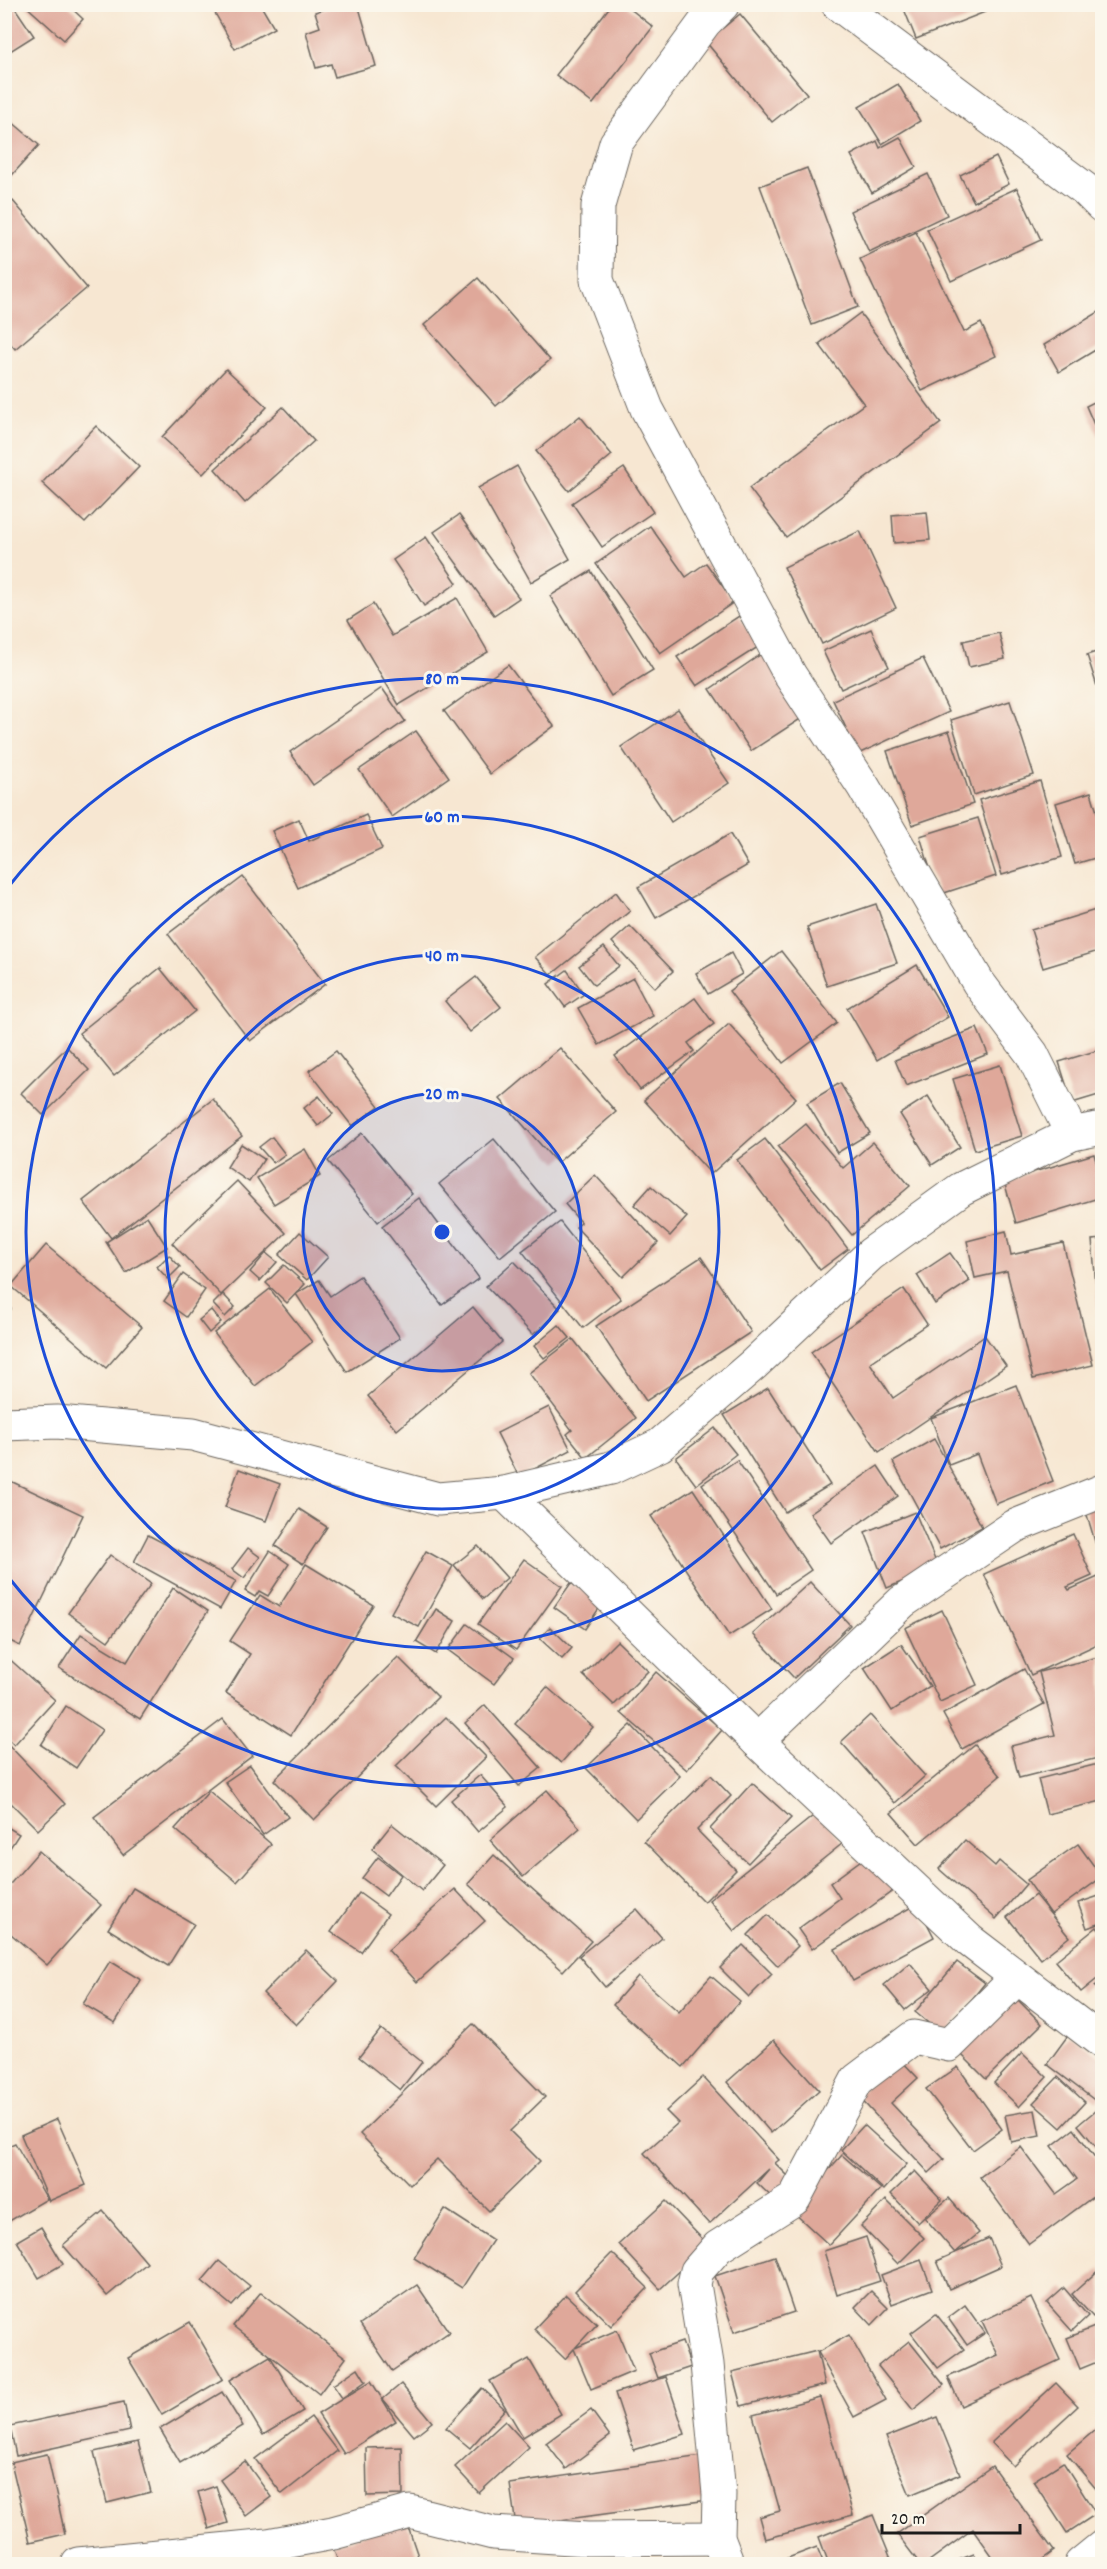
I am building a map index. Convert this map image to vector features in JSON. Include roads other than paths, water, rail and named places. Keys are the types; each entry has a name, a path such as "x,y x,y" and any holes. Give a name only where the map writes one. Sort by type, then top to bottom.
{"street":[{"path":"4,1424 57,1422 193,1434 438,1499 504,1493 611,1468 660,1445 754,1364 871,1254 961,1189 1087,1131 978,982 863,786 790,675 647,410 597,280 598,206 616,143 705,22 723,4"},
{"path":"838,4 1085,189 1102,206"},
{"path":"757,1741 902,1602 1015,1526 1102,1491"},
{"path":"504,1493 757,1741 962,1934 1102,2042"},
{"path":"78,2565 268,2545 333,2533 410,2512 583,2552 723,2551 707,2364 694,2284 697,2271 718,2247 794,2199 857,2080 914,2037 949,2045 1017,1978"},
{"path":"1081,2565 1102,2547"}]}
